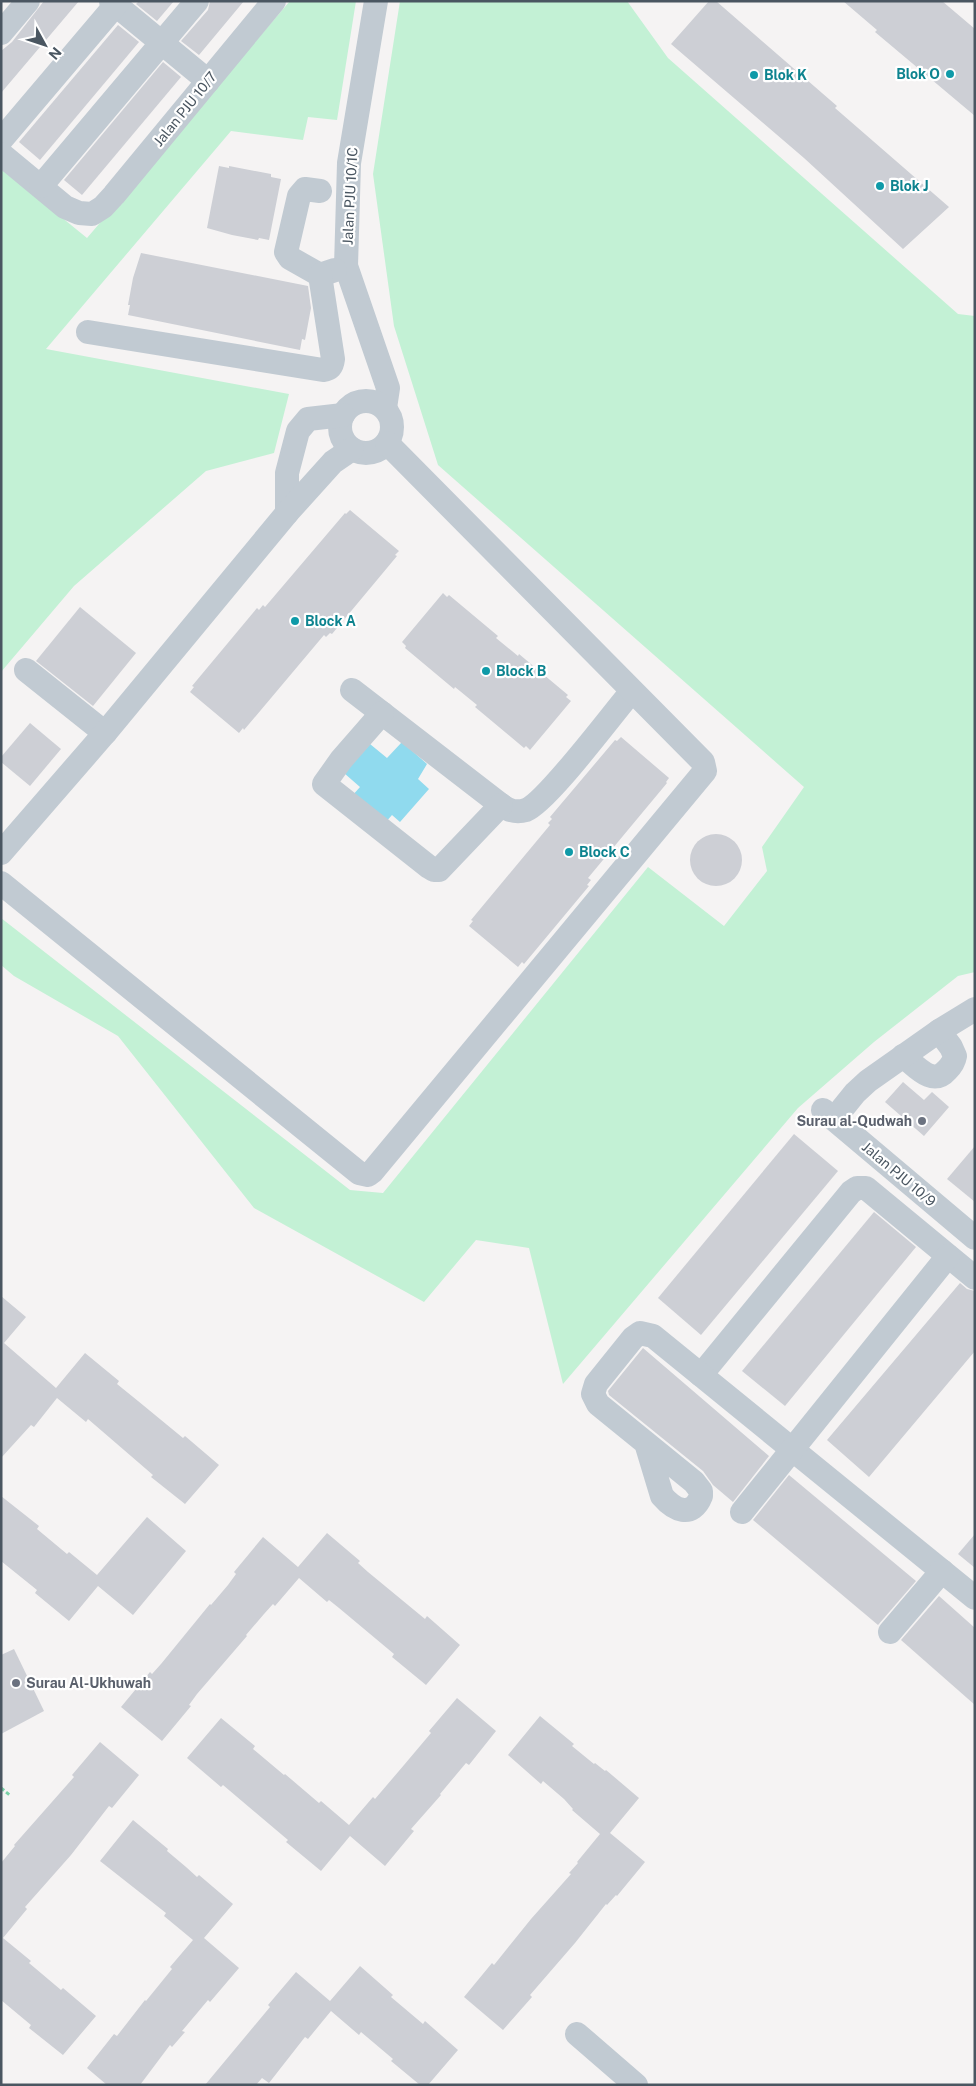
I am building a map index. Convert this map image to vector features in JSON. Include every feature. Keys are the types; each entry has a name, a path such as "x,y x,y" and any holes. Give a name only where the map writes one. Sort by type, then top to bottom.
{"street":[{"path":"1,33 28,1"},
{"path":"1,154 41,186 197,1"},
{"name":"Jalan PJU 10/7","path":"41,186 66,207 79,214 92,214 103,207 274,1"},
{"name":"Jalan PJU 10/1C","path":"376,1 349,163 346,266 376,358 388,388 377,404"},
{"path":"1,140 115,3 208,81"},
{"path":"320,191 305,189 299,196 286,252 290,258 320,275 346,266"},
{"path":"88,332 323,370 328,369 332,365 333,359 320,275"},
{"path":"353,404 377,404 391,419 392,431 387,443 377,451 364,453 352,449 343,440 340,428 342,415 353,404"},
{"path":"287,513 287,474 298,432 308,419 342,415"},
{"path":"1,883 359,1173 368,1175 704,775 705,766 387,443"},
{"path":"1,854 105,733 287,513 333,462 352,449"},
{"path":"26,670 105,733"},
{"path":"352,690 501,806 508,811 516,812 527,810 547,793 632,691"},
{"path":"382,713 341,760 324,784 394,841 429,867 439,870 501,806"},
{"path":"939,1031 955,1056 951,1065 941,1076 936,1077 926,1074 903,1056 939,1031 975,1009"},
{"name":"Jalan PJU 10/9","path":"903,1056 868,1081 828,1115 975,1238"},
{"path":"701,1375 857,1188 866,1188 975,1278"},
{"path":"742,1512 948,1256"},
{"path":"646,1443 598,1404 593,1394 596,1384 633,1338 640,1333 653,1336 975,1598"},
{"path":"890,1632 942,1571"},
{"path":"577,2034 636,2085"}],"path":[{"path":"1,1788 11,1796"}],"green space":[{"path":"290,1 356,1 337,120 308,117 303,140 231,131 46,349 289,394 274,453 206,471 74,586 1,672 1,168 87,238"},
{"path":"400,1 627,1 668,58 958,314 975,316 975,972 958,976 874,1042 798,1108 563,1384 529,1248 476,1240 424,1302 254,1208 118,1036 14,976 1,965 1,918 350,1190 383,1193 648,867 724,926 767,871 762,847 804,787 438,465 394,326 373,174"}],"water":[{"path":"402,742 427,764 418,779 429,789 400,822 392,815 377,832 344,805 360,787 344,773 370,744 387,758"}],"building":[{"path":"44,1 79,1 1,93 1,51 12,42"},
{"path":"139,1 174,1 157,21 136,4"},
{"path":"210,1 244,1 199,55 181,41 208,10"},
{"path":"709,1 716,1 949,207 903,249 804,158 671,44"},
{"name":"Blok O","path":"843,1 942,1 975,29 975,116 875,32 877,30"},
{"path":"118,25 139,42 40,160 19,142"},
{"path":"163,62 181,77 82,195 64,180"},
{"path":"219,166 229,168 229,166 271,174 271,177 281,179 269,240 232,235 207,228"},
{"path":"141,253 308,286 311,308 305,340 302,339 300,350 128,315 133,278"},
{"name":"Block A","path":"350,510 399,551 395,555 397,556 332,634 330,633 326,637 324,635 244,730 243,728 239,733 190,692 194,687 192,686 257,608 259,610 263,605 265,607 345,513"},
{"name":"Block B","path":"443,593 447,597 449,595 498,636 496,638 518,656 519,654 568,695 566,697 571,701 530,750 526,746 524,748 475,707 477,705 455,687 454,689 405,648 406,646 402,642"},
{"path":"80,607 136,653 93,706 36,661"},
{"path":"30,723 61,749 30,786 1,762 1,757"},
{"name":"Block C","path":"621,737 669,778 667,783 588,878 591,880 587,885 589,886 524,964 522,962 518,967 469,926 473,921 471,920 550,825 548,823 552,819 550,817 615,740 617,741"},
{"path":"711,834 721,834 735,841 742,855 742,865 735,879 721,886 711,886 701,882 694,875 690,865 690,855 694,845 701,838"},
{"name":"Surau al-Qudwah","path":"903,1082 924,1100 932,1092 949,1107 924,1136 885,1102"},
{"path":"794,1134 838,1171 701,1335 658,1298"},
{"path":"975,1146 975,1202 947,1179"},
{"path":"874,1212 916,1247 785,1406 742,1371"},
{"path":"960,1283 967,1289 975,1291 975,1351 869,1477 827,1440"},
{"path":"1,1296 26,1317 4,1343 56,1388 85,1353 119,1381 117,1384 183,1438 185,1436 219,1465 185,1504 151,1477 153,1475 88,1419 86,1422 57,1398 34,1427 31,1425 1,1458"},
{"path":"643,1348 769,1456 733,1502 713,1485 703,1471 609,1395 608,1391"},
{"path":"789,1475 916,1581 878,1625 753,1520"},
{"path":"1,1496 39,1526 37,1529 67,1554 69,1552 97,1575 147,1517 186,1551 133,1615 98,1586 69,1621 35,1593 37,1590 1,1561"},
{"path":"327,1533 360,1561 358,1563 368,1572 425,1619 427,1616 460,1645 426,1685 392,1657 394,1654 329,1600 327,1602 299,1578 246,1635 197,1694 189,1705 191,1706 162,1741 121,1707 150,1672 152,1674 161,1664 228,1585 236,1574 234,1572 263,1537 298,1567"},
{"path":"975,1534 975,1568 958,1554"},
{"path":"939,1596 975,1628 975,1705 901,1640"},
{"name":"Surau Al-Ukhuwah","path":"14,1649 44,1711 1,1734 1,1655"},
{"path":"457,1698 496,1731 469,1765 466,1763 411,1829 414,1831 385,1866 350,1836 321,1871 286,1842 288,1840 223,1785 221,1787 187,1758 221,1718 255,1746 253,1749 284,1775 319,1803 321,1801 349,1825 373,1797 375,1799 404,1765"},
{"path":"540,1716 574,1744 572,1746 594,1764 606,1770 639,1798 610,1833 645,1862 617,1896 606,1904 530,1995 532,1997 503,2030 464,1997 492,1963 494,1965 571,1874 569,1873 600,1834 572,1810 564,1799 543,1781 541,1784 508,1755"},
{"path":"100,1742 139,1775 112,1808 109,1806 71,1855 25,1907 27,1909 3,1938 31,1961 29,1963 61,1990 63,1988 96,2016 63,2055 29,2028 31,2025 1,2000 1,1863 14,1845 74,1777 72,1775"},
{"path":"133,1820 168,1849 167,1851 197,1877 199,1875 233,1904 204,1938 239,1968 210,2002 208,2000 182,2031 185,2032 172,2047 170,2045 140,2085 107,2085 87,2068 114,2034 117,2036 146,2001 172,1969 170,1967 193,1940 164,1916 166,1913 100,1861"},
{"path":"360,1966 393,1995 391,1997 423,2024 425,2021 458,2050 428,2085 420,2085 391,2061 393,2059 361,2032 359,2035 331,2011 308,2039 305,2037 269,2083 262,2078 256,2085 205,2085 270,2007 268,2005 296,1972 330,2001"}],"place":[{"name":"Blok O","path":"950,74"},
{"name":"Blok K","path":"754,75"},
{"name":"Blok J","path":"880,186"},
{"name":"Block A","path":"295,621"},
{"name":"Block B","path":"486,671"},
{"name":"Block C","path":"569,852"},
{"name":"Surau al-Qudwah","path":"922,1121"},
{"name":"Surau Al-Ukhuwah","path":"16,1683"}]}
